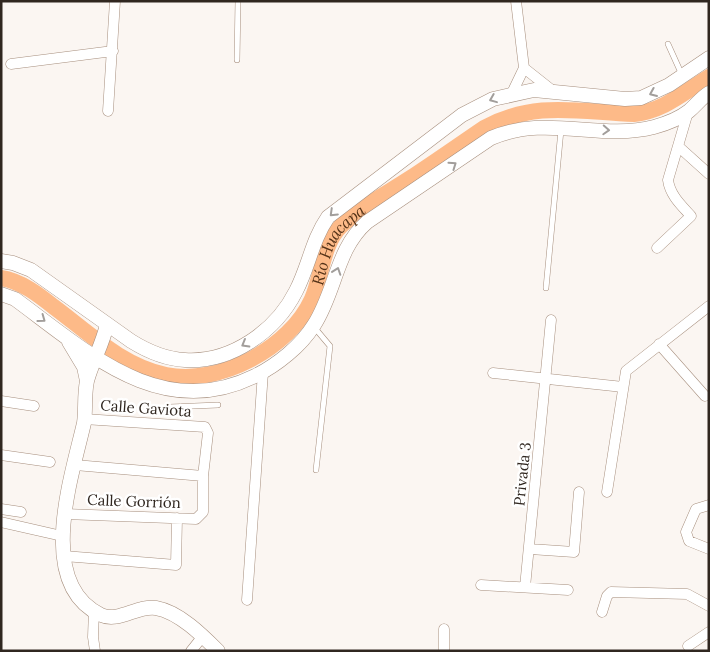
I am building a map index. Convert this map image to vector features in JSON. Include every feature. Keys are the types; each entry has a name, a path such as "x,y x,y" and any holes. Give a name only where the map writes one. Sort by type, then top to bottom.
{"main road":[{"path":"1,261 13,263 31,270 131,342 165,356 186,360 209,358 234,351 256,338 286,309 298,288 318,231 328,217 462,115 493,98 534,90 625,99 641,98 655,93 709,58"},
{"path":"1,294 15,299 64,335 97,355 121,374 154,387 197,391 227,387 263,372 281,360 313,327 324,308 346,246 355,232 491,138 508,131 528,127 638,130 655,127 688,112 706,99"},
{"path":"107,326 87,383 84,419 65,514 62,536 66,573 72,586 87,606 102,615 113,618 156,608 172,615 202,636 218,651"},
{"path":"64,335 84,367 87,383"},
{"path":"87,383 94,376 101,373 121,374"}],"street":[{"path":"108,111 115,1"},
{"path":"512,93 524,68 516,1"},
{"path":"11,64 113,51"},
{"path":"524,68 553,91"},
{"path":"657,248 691,216 669,188 668,180 688,112"},
{"path":"679,147 709,174"},
{"path":"607,492 626,371 659,344 708,309"},
{"name":"Privada 3","path":"525,587 547,378 551,320"},
{"path":"659,344 705,396"},
{"path":"247,600 263,372"},
{"path":"493,373 622,387"},
{"path":"1,401 34,406"},
{"name":"Calle Gaviota","path":"84,419 205,427 208,433 204,476"},
{"path":"1,455 50,462"},
{"path":"75,465 204,476"},
{"name":"Calle Gorrión","path":"65,514 196,519 203,512 204,476"},
{"path":"530,549 574,552 579,492"},
{"path":"709,505 696,509 686,532 689,541 709,549"},
{"path":"1,509 21,512"},
{"path":"64,556 176,565 177,518"},
{"path":"1,522 62,536"},
{"path":"481,585 568,590"},
{"path":"602,612 607,596 611,592 687,594 709,606"},
{"path":"94,610 93,637 96,651"},
{"path":"444,629 444,651"},
{"path":"688,646 709,632"},
{"path":"191,651 202,636"}],"lane":[{"path":"238,1 238,60"},
{"path":"668,44 682,75"},
{"path":"546,288 562,127"},
{"path":"313,327 330,346 316,470"},
{"path":"197,391 197,406"},
{"path":"170,407 218,405"}],"waterway":[{"name":"Río Huacapa","path":"1,278 16,282 29,289 93,338 120,356 150,371 187,377 208,375 230,369 270,347 302,317 312,299 326,251 335,233 341,226 365,207 419,173 484,128 503,119 540,111 576,110 634,114 645,112 664,105 709,77"}]}
